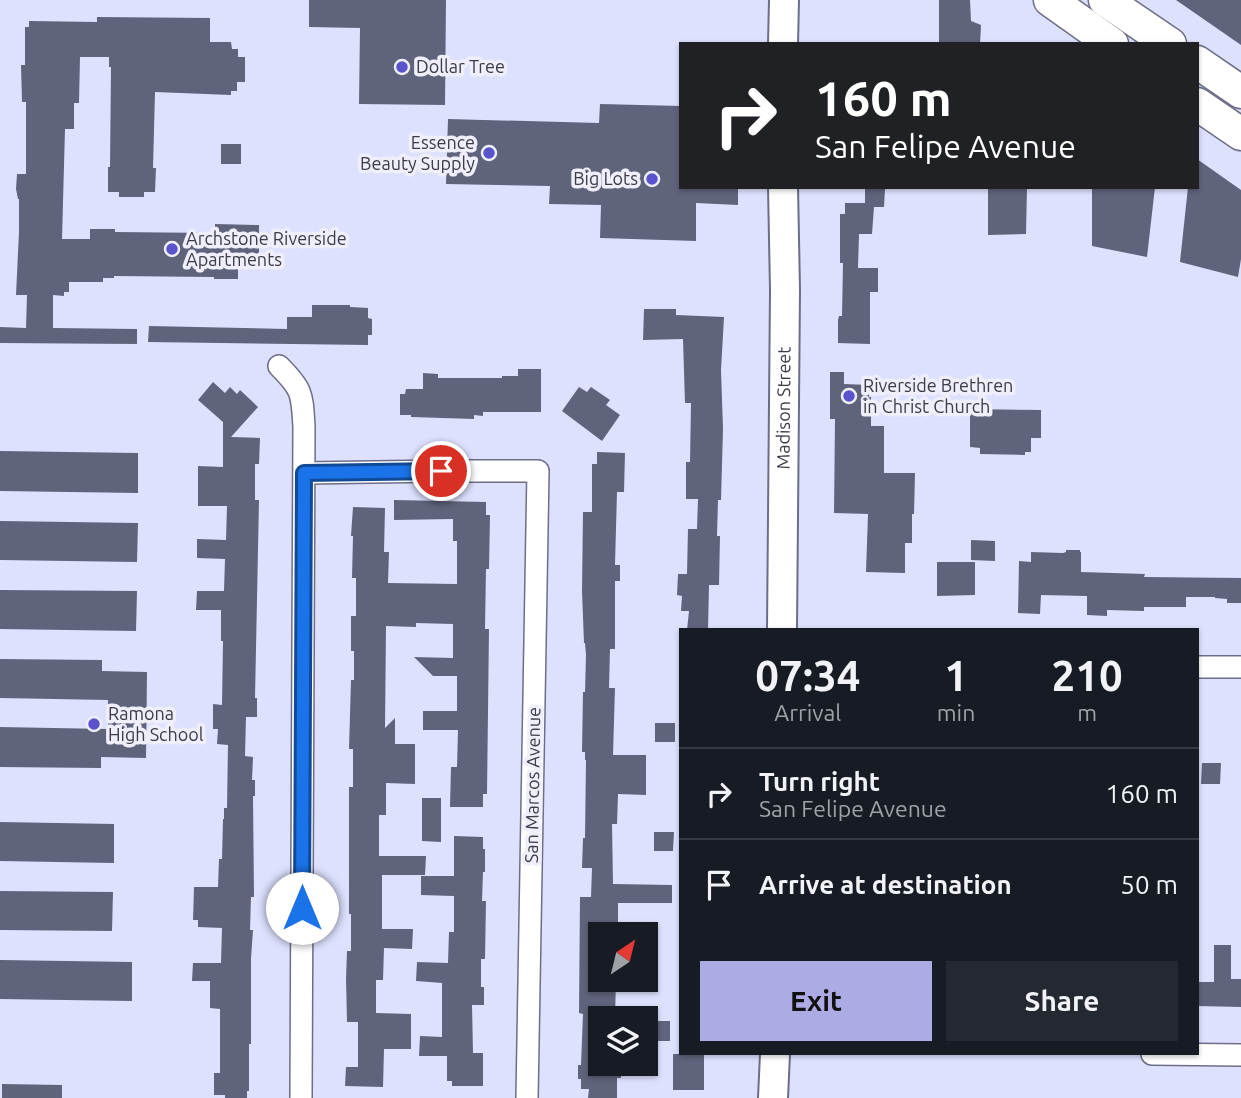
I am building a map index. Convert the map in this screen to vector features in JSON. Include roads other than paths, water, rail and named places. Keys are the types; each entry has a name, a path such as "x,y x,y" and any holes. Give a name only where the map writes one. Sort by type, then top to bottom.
{"main road":[{"path":"783,0 783,42"},
{"path":"1050,0 1109,42"},
{"path":"1105,0 1167,42"},
{"path":"1199,63 1241,92"},
{"path":"1199,105 1241,134"},
{"name":"Madison Street","path":"782,628 785,290 783,189"},
{"path":"773,1098 775,1055"}],"street":[{"path":"279,366 295,381 303,397 302,1098"},
{"name":"San Marcos Avenue","path":"304,473 538,471 527,1098"},
{"path":"1199,667 1241,667"},
{"path":"1199,1055 1241,1055"}],"place":[{"name":"Dollar Tree","path":"402,67"},
{"name":"Essence Beauty Supply","path":"489,153"},
{"name":"Big Lots","path":"652,179"},
{"name":"Archstone Riverside Apartments","path":"172,249"},
{"name":"Riverside Brethren in Christ Church","path":"849,396"},
{"name":"Ramona High School","path":"94,724"}]}
